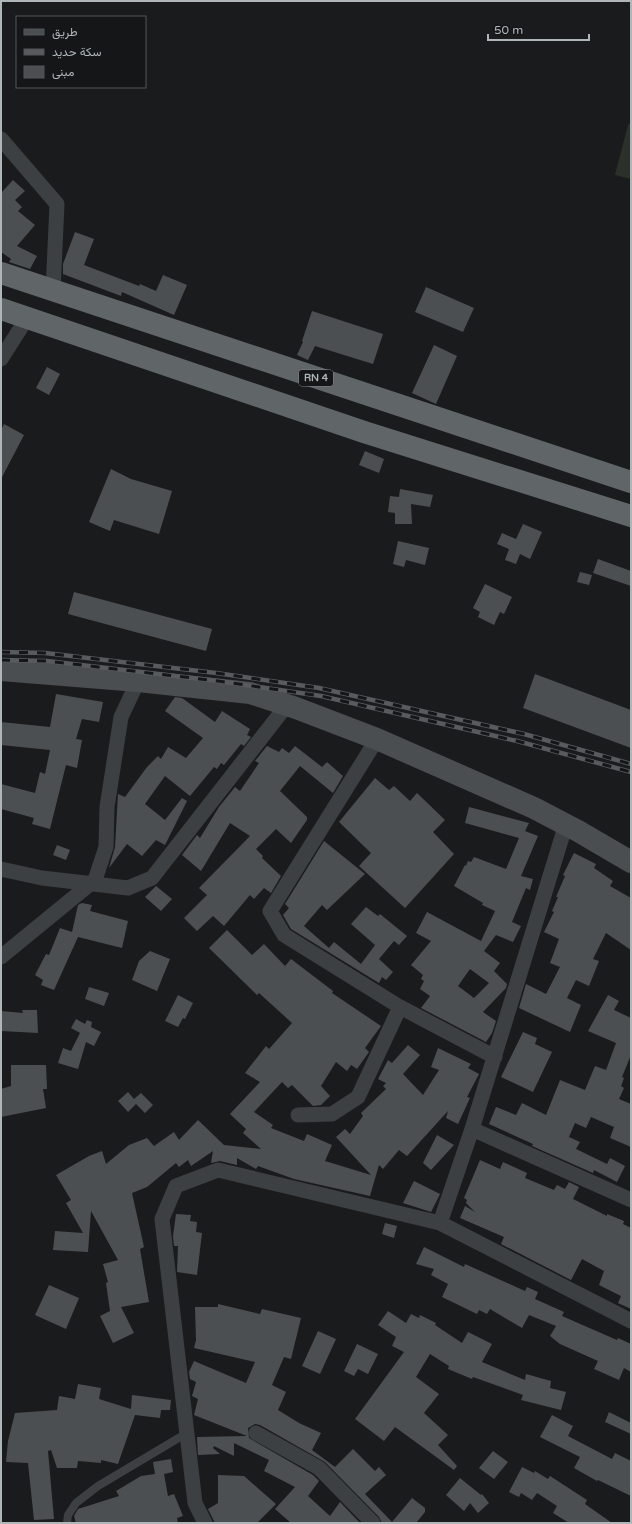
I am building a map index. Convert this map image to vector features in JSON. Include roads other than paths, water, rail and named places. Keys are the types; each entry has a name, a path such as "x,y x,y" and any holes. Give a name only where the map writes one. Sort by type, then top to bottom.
{"highway":[{"name":"RN 4","path":"1,273 631,482"},
{"path":"1,309 364,432 631,516"}],"main road":[{"path":"1,670 138,681 250,694 287,705 377,740 534,808 566,824 631,862"}],"street":[{"path":"1,139 57,204 53,291"},
{"path":"1,360 27,318"},
{"path":"1,958 95,880 106,847 107,807 121,717 138,681"},
{"path":"1,869 42,878 128,888 152,878 287,705"},
{"path":"377,740 270,911 284,935 400,1007 495,1056"},
{"path":"440,1223 472,1129 566,824"},
{"path":"298,1115 332,1114 358,1097 400,1007"},
{"path":"472,1129 631,1200"},
{"path":"205,1523 195,1503 162,1219 176,1186 218,1170 440,1223 631,1321"},
{"path":"256,1434 319,1468 373,1523"}],"lane":[{"path":"67,1523 68,1515 76,1503 98,1486 187,1433"}],"railway":[{"path":"1,652 45,653 216,673 319,688 524,734 631,764"},
{"path":"1,660 47,661 218,681 321,696 517,741 631,772"}]}
